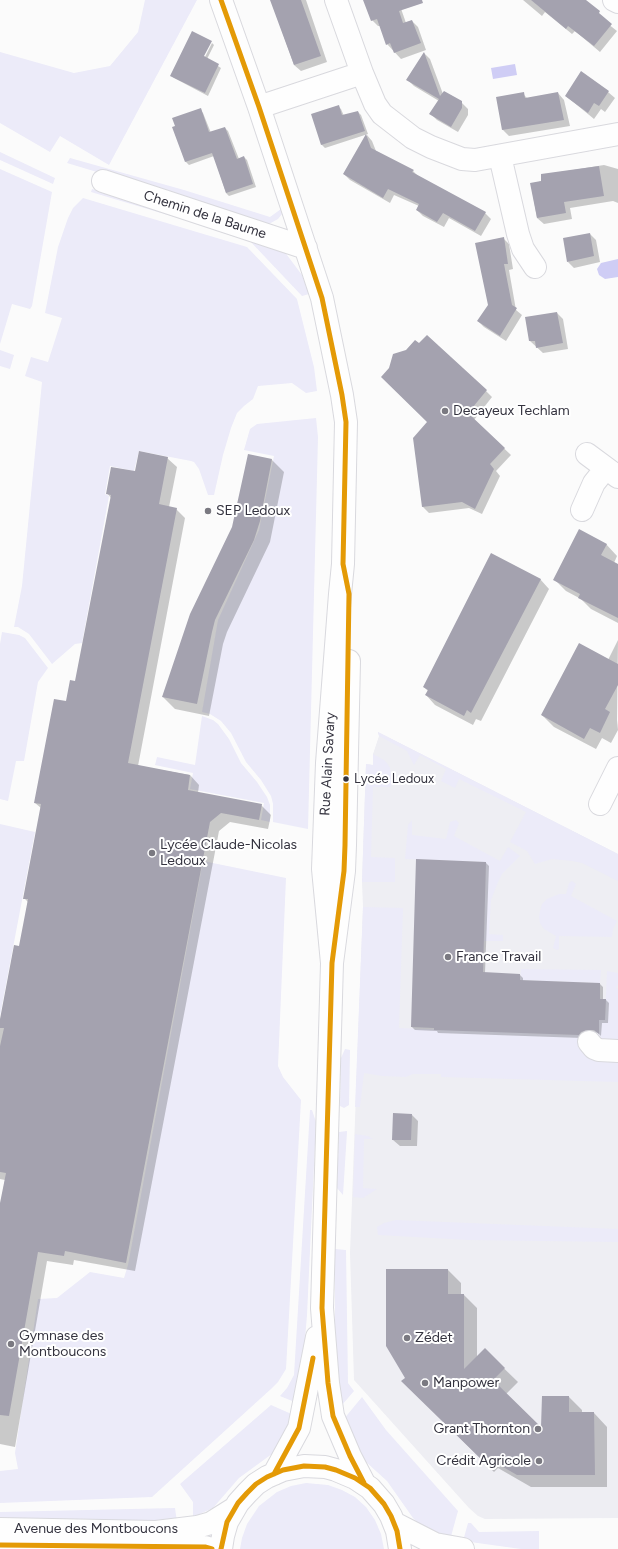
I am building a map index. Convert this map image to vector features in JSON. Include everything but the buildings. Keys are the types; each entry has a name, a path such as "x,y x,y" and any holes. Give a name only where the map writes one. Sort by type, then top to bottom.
{"street":[{"name":"Rue Alain Savary","path":"221,0 259,108 322,298 340,380 346,422 343,564 327,763 323,869 332,963 322,1308 328,1383 333,1416 364,1484"},
{"path":"336,0 362,73 375,104 382,114 413,138 449,155 462,159 475,160 618,134"},
{"path":"614,0 618,2"},
{"path":"259,108 362,73"},
{"path":"500,156 518,234 523,249 535,267"},
{"name":"Chemin de la Baume","path":"103,181 306,248"},
{"path":"582,510 594,484 612,472 586,454"},
{"path":"600,804 618,768"},
{"path":"589,1042 594,1048 599,1050 618,1051"},
{"name":"Rue Alain Savary","path":"274,1474 299,1428 322,1308"},
{"path":"221,1549 224,1529 234,1508 247,1493 256,1484 274,1474 283,1470 304,1466 326,1467 346,1473 375,1493 384,1504 394,1523 400,1549"},
{"name":"Avenue des Montboucons","path":"0,1529 156,1532 197,1527 211,1523 234,1508"},
{"path":"394,1523 434,1544 463,1549"},
{"path":"0,1545 205,1547 212,1549"}],"shaded area":[{"path":"145,0 197,0 109,165 60,136 50,152 0,123 0,52 74,73 110,66 138,32"},
{"path":"0,152 55,178 53,184 0,160"},
{"path":"70,158 184,190 270,217 281,209 282,214 278,219 269,224 67,163"},
{"path":"0,169 52,192 32,306 30,309 12,304 0,344"},
{"path":"92,189 269,240 284,251 302,275 309,294 302,296 248,239 91,192"},
{"path":"83,198 247,247 297,299 314,367 317,391 306,393 292,383 258,386 253,399 237,413 223,455 214,495 208,495 199,469 194,462 191,461 139,451 134,471 110,466 105,494 109,496 82,643 75,644 52,664 29,634 18,627 14,627 22,586 42,382 25,376 31,357 48,362 62,318 45,313 58,247 73,208"},
{"path":"0,350 14,355 10,369 0,366"},
{"path":"316,418 318,437 308,829 273,822 273,804 271,796 261,780 246,762 231,733 221,721 210,714 202,712 218,620 259,530 274,456 244,450 250,429 257,424"},
{"path":"2,632 19,635 25,638 48,668 38,682 24,761 16,761 8,801 0,799 0,644"},
{"path":"202,716 213,720 218,724 229,739 241,763 267,797 270,805 270,822 261,820 264,803 190,789 193,773 155,765 157,757 195,765"},
{"path":"378,732 618,854 618,1518 485,1519 478,1516 469,1508 354,1380 350,1253 363,907 362,882 366,764 373,765 373,754 379,736"},
{"path":"378,732 618,854 618,881 582,863 573,861 552,859 535,864 527,851 510,842 526,812 459,779 455,788 441,781 446,769 420,755 414,765 407,751 379,736"},
{"path":"373,754 387,763 390,768 392,785 389,787 373,787 371,857 395,858 395,882 362,882 366,764 373,765"},
{"path":"412,820 412,835 446,839 450,822 456,820 459,823 454,836 500,861 508,847 520,856 502,874 491,900 489,934 503,935 503,941 484,941 486,862 405,859 408,825"},
{"path":"0,824 35,832 0,1016"},
{"path":"203,861 286,878 278,1066 283,1077 301,1100 286,1369 278,1382 271,1389 152,1497 0,1503 0,1471 18,1469 15,1453 38,1299 57,1298 90,1272 124,1278 128,1265"},
{"path":"572,881 576,884 571,896 617,921 613,929 612,937 559,936 559,949 557,950 553,948 556,936 544,929 540,923 540,911 542,904 547,899 559,894 566,894 569,883"},
{"path":"363,907 403,908 399,1028 579,1035 580,1046 589,1057 618,1061 618,1082 441,1077 441,1074 413,1074 406,1077 382,1076 364,1073 360,1107 355,1107"},
{"path":"521,969 601,970 600,983 520,980"},
{"path":"607,971 618,973 618,984 616,988 618,989 618,1041 598,1039 599,1020 605,1020"},
{"path":"345,1049 350,1050 349,1105 344,1108 340,1106 340,1104 341,1058"},
{"path":"310,1110 312,1110 316,1122 307,1315 302,1374 297,1403 280,1396 287,1388 294,1375"},
{"path":"347,1131 343,1195 337,1188 339,1132"},
{"path":"355,1134 368,1136 373,1139 364,1139 363,1188 377,1189 363,1198 353,1197"},
{"path":"396,1220 618,1229 618,1242 468,1240 378,1235 377,1227 384,1223"},
{"path":"335,1249 346,1250 348,1383 354,1391 342,1405 335,1375"},
{"path":"362,1397 386,1430 458,1511 450,1540 420,1525 413,1518 387,1481 354,1449 343,1420"},
{"path":"271,1405 296,1416 276,1451 239,1478 213,1508 193,1517 193,1502 180,1484"},
{"path":"306,1483 328,1485 355,1497 366,1507 375,1520 381,1534 384,1549 240,1549 247,1524 259,1506 277,1492 291,1486"},
{"path":"175,1508 177,1522 0,1522 0,1512"},
{"path":"468,1523 471,1523 479,1532 539,1531 539,1549 521,1549 463,1541"}],"water":[{"path":"515,64 517,75 493,79 491,68"},
{"path":"618,259 618,277 605,279 599,275 597,269 601,263"}],"transit line":[{"path":"221,0 259,107 322,298 342,395 346,422 343,564 349,594 345,845 344,871 332,963 322,1308 328,1383 333,1416 350,1456 364,1483"},
{"path":"274,1474 299,1428 313,1358"},
{"path":"221,1549 227,1522 238,1503 247,1493 256,1484 267,1477 283,1470 304,1466 325,1467 336,1470 355,1478 370,1488 384,1504 391,1516 397,1531 400,1549"},
{"path":"0,1545 205,1547 212,1549"}],"place":[{"name":"Decayeux Techlam","path":"445,411"},
{"name":"SEP Ledoux","path":"208,511"},
{"name":"Lycée Ledoux","path":"346,779"},
{"name":"Lycée Claude-Nicolas Ledoux","path":"152,853"},
{"name":"France Travail","path":"448,957"},
{"name":"Zédet","path":"407,1338"},
{"name":"Gymnase des Montboucons","path":"11,1344"},
{"name":"Manpower","path":"425,1383"},
{"name":"Grant Thornton","path":"538,1429"},
{"name":"Crédit Agricole","path":"539,1461"}]}
